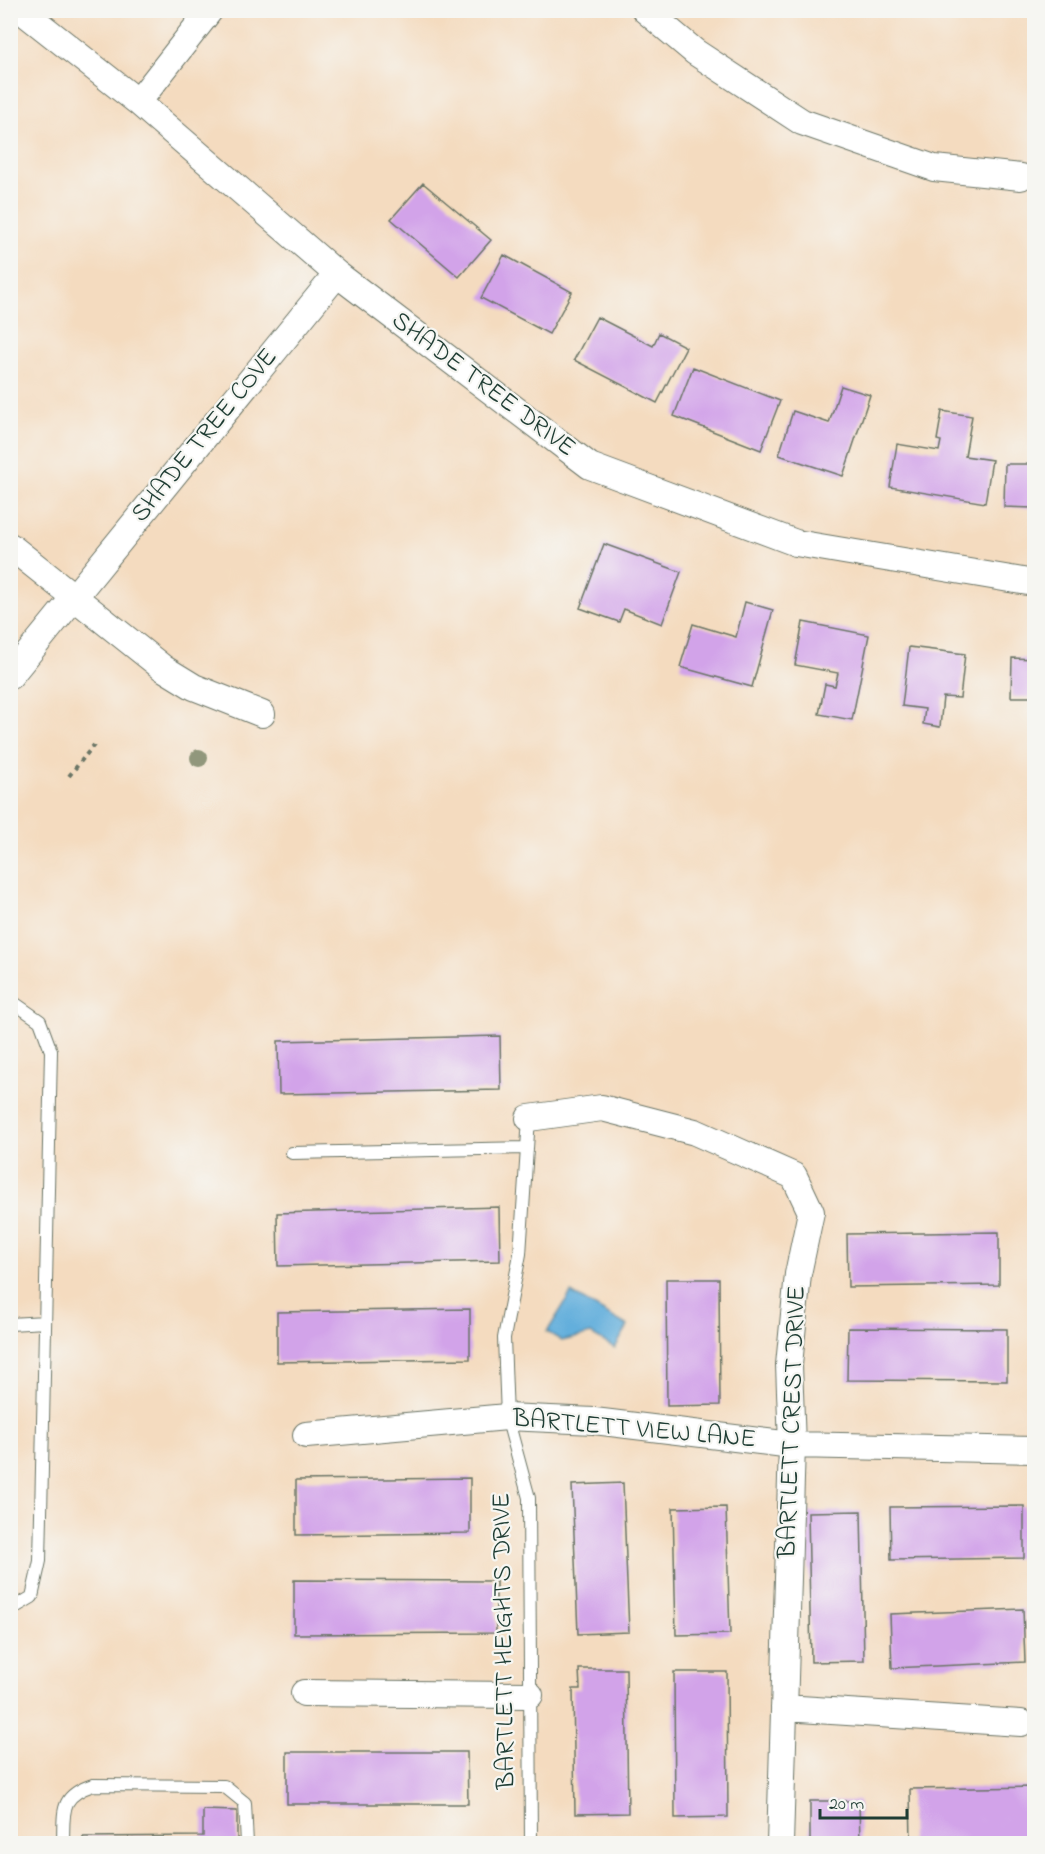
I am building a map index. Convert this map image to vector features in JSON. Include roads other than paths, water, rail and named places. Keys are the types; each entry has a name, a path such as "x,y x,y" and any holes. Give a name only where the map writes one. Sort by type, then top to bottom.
{"street":[{"name":"SHADE TREE DRIVE","path":"21,10 138,102 337,274 590,466 796,543 1035,584"},
{"path":"138,102 210,10"},
{"path":"645,10 695,52 802,122 934,168 1021,177"},
{"name":"SHADE TREE COVE","path":"10,676 337,274"},
{"path":"10,546 163,668 194,687 262,714"},
{"name":"BARTLETT CREST DRIVE","path":"529,1118 602,1108 695,1132 794,1176 811,1212 798,1274 789,1365 792,1445 780,1844"},
{"name":"BARTLETT VIEW LANE","path":"306,1435 507,1417 594,1421 792,1445 1035,1450"},
{"path":"304,1693 530,1695"},
{"path":"784,1708 1021,1723"}],"lane":[{"path":"10,1000 40,1021 51,1051 40,1561 32,1597 10,1610"},
{"name":"BARTLETT HEIGHTS DRIVE","path":"529,1118 520,1254 504,1338 507,1417 529,1498 531,1844"},
{"path":"292,1153 527,1148"},
{"path":"10,1324 45,1322"},
{"path":"63,1844 64,1806 76,1791 93,1785 224,1786 245,1803 246,1844"}],"water":[{"path":"571,1293 628,1326 615,1348 591,1334 562,1341 547,1332"}]}
